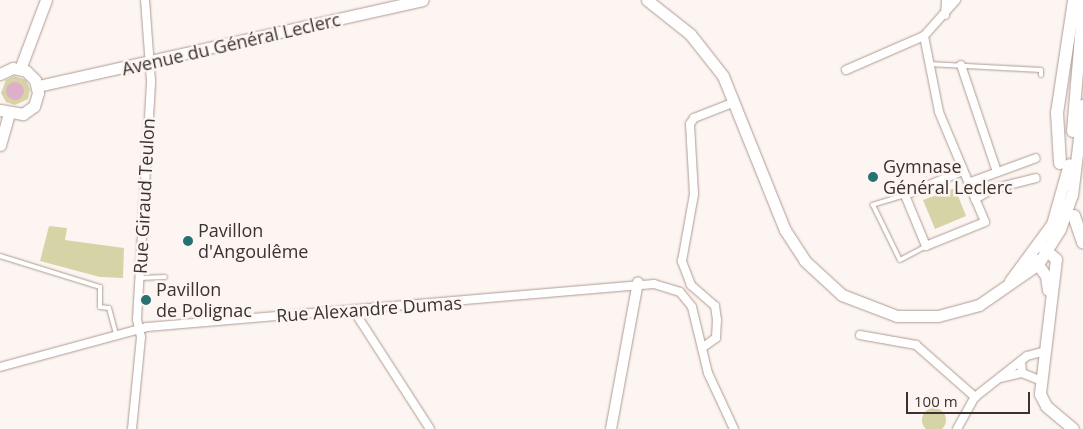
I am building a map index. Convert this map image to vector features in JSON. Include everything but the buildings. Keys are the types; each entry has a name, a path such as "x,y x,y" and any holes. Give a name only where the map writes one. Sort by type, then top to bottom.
{"main road":[{"path":"35,26 41,0"},
{"path":"20,68 46,0"},
{"name":"Avenue du Général Leclerc","path":"38,86 423,0"},
{"path":"646,0 670,15 706,50 735,102 789,237 833,289 867,308 921,317 979,304 998,293 1035,260 1072,195 1083,105"},
{"path":"1060,163 1057,113 1074,0"},
{"path":"1044,247 1066,181 1083,0"},
{"path":"0,74 20,68 32,75 38,86 34,106 23,114 5,112 0,145"},
{"path":"1074,216 1083,242"},
{"path":"1044,247 1056,259 1048,305 1039,380 1043,402 1073,429"},
{"path":"1035,260 1048,282 1048,305"}],"street":[{"name":"Rue Giraud Teulon","path":"132,429 139,329 139,278 151,81 148,62 145,0"},
{"path":"944,15 946,0"},
{"path":"846,70 924,36 956,0"},
{"path":"924,36 938,112 985,222 926,246 906,195 962,171"},
{"path":"961,65 997,172"},
{"path":"702,348 716,338 717,320 715,306 691,285 682,261 694,194 690,124 694,118 735,102"},
{"path":"968,183 1036,158"},
{"path":"975,199 992,189 1036,178"},
{"path":"611,429 638,282"},
{"name":"Rue Alexandre Dumas","path":"0,367 139,329 212,318 354,311 638,282 680,292 692,307 708,373 734,429"},
{"path":"354,311 430,429"},
{"path":"860,335 916,345 975,396"},
{"path":"957,429 975,396 1021,361 1042,352"},
{"path":"1021,361 1022,373"},
{"path":"998,379 1022,373 1039,380"}],"lane":[{"path":"929,64 1041,70 1041,75"},
{"path":"906,195 872,205 900,260 926,246"},
{"path":"0,256 100,287 100,307 109,308 116,335"},
{"path":"139,278 165,277"}],"shaded area":[{"path":"14,76 26,80 30,89 28,99 15,105 6,102 1,93 6,80"},
{"path":"11,82 19,82 24,87 22,98 11,100 6,95 6,87"},
{"path":"955,188 966,216 935,229 923,200"},
{"path":"49,226 67,228 65,240 124,248 123,278 100,277 40,261"},
{"path":"934,408 939,409 945,415 945,425 939,431 934,432 929,431 923,425 922,420 923,415 929,409"}],"place":[{"name":"Gymnase Général Leclerc","path":"873,177"},
{"name":"Pavillon d'Angoulême","path":"188,241"},
{"name":"Pavillon de Polignac","path":"146,300"}]}
